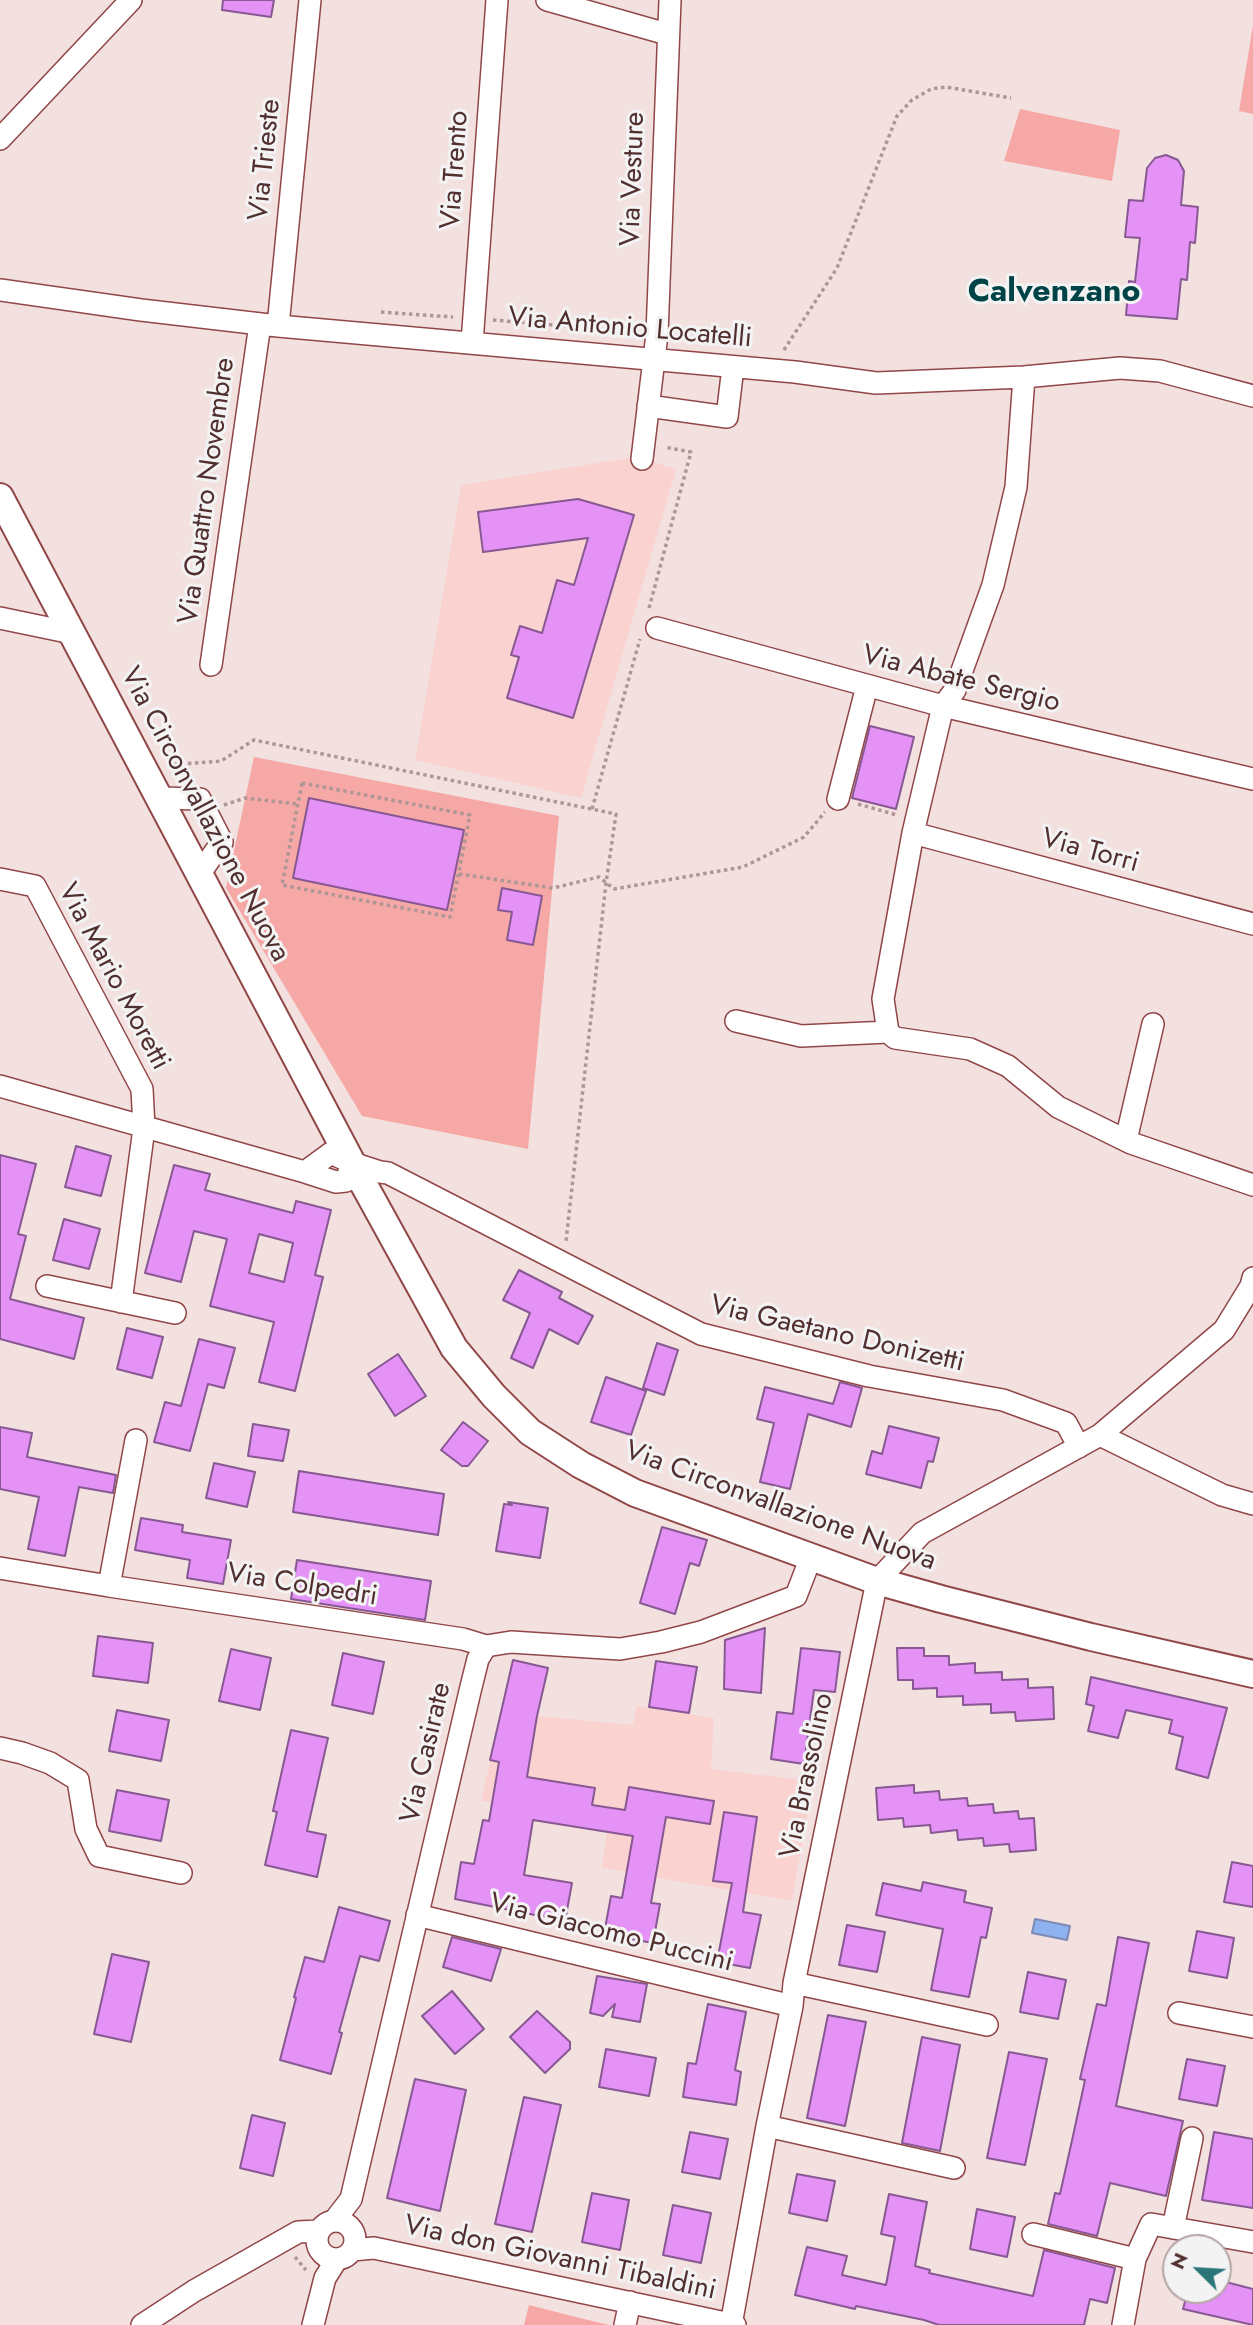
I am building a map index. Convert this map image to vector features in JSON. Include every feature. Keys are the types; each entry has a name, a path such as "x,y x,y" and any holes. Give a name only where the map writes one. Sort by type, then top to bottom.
{"main road":[{"name":"Via Circonvallazione Nuova","path":"0,497 352,1163 454,1348 494,1396 530,1432 581,1465 635,1493 877,1581 1091,1637 1253,1674"}],"street":[{"path":"0,139 131,0"},
{"name":"Via Trieste","path":"269,325 310,0"},
{"name":"Via Trento","path":"472,343 497,0"},
{"path":"547,0 667,34"},
{"name":"Via Vesture","path":"642,459 657,334 670,0"},
{"name":"Via Antonio Locatelli","path":"0,290 269,325 654,359 876,383 1024,377 1120,368 1160,371 1253,396"},
{"name":"Via Quattro Novembre","path":"211,665 269,325"},
{"path":"648,406 727,417 733,367"},
{"path":"1024,377 1016,486 993,585 956,690 943,706 914,827 883,999 888,1032 895,1038 970,1049 1007,1066 1058,1107 1126,1140 1253,1185"},
{"path":"0,618 72,633"},
{"name":"Via Abate Sergio","path":"657,628 943,706 1253,779"},
{"path":"838,799 867,685"},
{"path":"160,798 200,799 222,842 200,873"},
{"name":"Via Torri","path":"914,827 1253,924"},
{"name":"Via Mario Moretti","path":"0,879 35,886 142,1089 144,1128 121,1301"},
{"path":"736,1021 801,1036 888,1032"},
{"path":"1126,1140 1153,1024"},
{"path":"0,1087 305,1171 331,1153 352,1163"},
{"name":"Via Gaetano Donizetti","path":"352,1163 388,1173 701,1335 869,1376 1003,1400 1066,1423 1079,1447"},
{"path":"877,1581 922,1533 1100,1435 1224,1330 1251,1286 1253,1278"},
{"path":"47,1286 175,1313"},
{"path":"1100,1435 1222,1495 1253,1504"},
{"path":"109,1586 135,1440"},
{"path":"486,1646 511,1642 620,1649 701,1632 796,1596 811,1557"},
{"name":"Via Colpedri","path":"0,1569 463,1639 486,1646"},
{"name":"Via Brassolino","path":"733,2325 794,1983 877,1581"},
{"name":"Via Casirate","path":"313,2325 334,2243 351,2199 471,1687 478,1659 486,1646"},
{"path":"0,1748 50,1763 78,1780 86,1829 99,1856 181,1873"},
{"name":"Via Giacomo Puccini","path":"417,1915 792,2006"},
{"path":"794,1983 987,2025"},
{"path":"1179,2013 1253,2027"},
{"path":"767,2126 954,2168"},
{"path":"1173,2228 1192,2138"},
{"path":"1123,2325 1135,2259 1151,2224 1253,2242"},
{"name":"Via don Giovanni Tibaldini","path":"142,2325 194,2291 298,2232 334,2243 374,2248 733,2325"},
{"path":"1033,2234 1135,2259"},
{"path":"625,2325 630,2302"}],"path":[{"path":"783,351 837,268 885,142 897,116 904,108 931,89 946,87 1011,98"},
{"path":"372,311 657,334 715,342"},
{"path":"147,774 162,766 221,761 254,740 616,814 564,1264"},
{"path":"302,783 471,816 450,917 282,885 298,804 302,783"},
{"path":"206,811 244,798 298,804"},
{"path":"459,874 553,888 599,877 614,890 743,867 804,837 838,799 914,827"}],"shaded area":[{"path":"1253,25 1253,114 1239,111"},
{"path":"1020,109 1120,130 1112,181 1004,161"},
{"path":"635,457 676,469 581,798 415,760 461,485"},
{"path":"254,757 559,816 528,1149 362,1116 226,888"},
{"path":"636,1706 714,1718 711,1769 813,1781 792,1901 602,1868 607,1832 491,1813 492,1803 481,1801 502,1709 537,1716 633,1725"},
{"path":"529,2305 576,2317 609,2325 524,2325"}],"water":[{"path":"1035,1919 1070,1926 1067,1940 1032,1933"}],"building":[{"path":"223,0 274,0 271,17 222,10"},
{"path":"1166,155 1178,160 1184,171 1181,205 1198,207 1195,243 1190,242 1187,280 1181,279 1177,319 1126,315 1129,281 1135,282 1140,238 1125,237 1129,200 1143,201 1147,168 1155,158"},
{"path":"578,499 634,515 573,718 507,698 519,657 511,655 520,626 542,633 557,580 574,585 588,538 483,552 478,512"},
{"path":"870,726 914,737 896,809 852,798"},
{"path":"309,798 464,830 447,910 293,878"},
{"path":"502,888 542,896 533,945 507,940 512,912 498,910"},
{"path":"76,1146 111,1156 101,1196 65,1187"},
{"path":"0,1155 36,1164 18,1234 26,1236 10,1299 84,1318 74,1359 0,1339"},
{"path":"174,1165 210,1174 205,1190 293,1213 296,1201 331,1210 315,1275 323,1277 295,1391 259,1382 274,1322 210,1306 227,1239 194,1231 181,1282 145,1273","holes":["259,1234 293,1243 284,1282 249,1273"]},
{"path":"64,1219 100,1229 89,1269 53,1260"},
{"path":"519,1270 562,1292 559,1298 593,1316 578,1344 549,1329 533,1368 511,1358 530,1313 503,1300"},
{"path":"127,1328 163,1337 152,1378 117,1369"},
{"path":"199,1339 235,1348 224,1388 208,1384 190,1451 154,1442 165,1402 181,1406"},
{"path":"657,1343 678,1350 664,1395 643,1388"},
{"path":"398,1354 426,1396 395,1416 368,1374"},
{"path":"606,1377 646,1391 631,1435 591,1422"},
{"path":"840,1382 862,1388 851,1427 808,1414 790,1489 760,1482 774,1423 757,1419 765,1387 833,1404"},
{"path":"463,1422 488,1441 468,1466 462,1466 441,1450"},
{"path":"253,1424 289,1430 283,1461 248,1456"},
{"path":"889,1426 939,1438 933,1462 928,1461 921,1488 866,1474 872,1451 882,1454"},
{"path":"0,1427 32,1433 27,1457 116,1475 113,1493 79,1487 65,1556 28,1549 39,1497 0,1489"},
{"path":"214,1463 255,1472 247,1507 206,1498"},
{"path":"299,1471 444,1494 438,1535 293,1512"},
{"path":"508,1502 548,1508 540,1558 496,1551 504,1504 512,1505"},
{"path":"141,1518 183,1525 182,1532 231,1540 223,1584 187,1578 190,1560 135,1550"},
{"path":"662,1527 707,1540 699,1566 690,1563 675,1614 640,1603"},
{"path":"297,1560 431,1581 425,1620 291,1599"},
{"path":"765,1628 761,1693 724,1689 725,1640"},
{"path":"98,1636 153,1643 148,1683 93,1676"},
{"path":"801,1648 840,1652 835,1692 814,1690 804,1764 771,1759 777,1712 793,1714"},
{"path":"897,1648 924,1648 924,1656 949,1656 949,1665 975,1663 975,1673 1002,1672 1002,1680 1028,1679 1028,1688 1053,1687 1054,1719 1016,1721 1015,1712 991,1713 991,1704 963,1705 963,1696 937,1697 937,1688 913,1689 913,1680 898,1680"},
{"path":"231,1649 271,1658 260,1710 219,1701"},
{"path":"343,1653 384,1662 373,1714 332,1705"},
{"path":"513,1660 548,1668 527,1777 595,1788 592,1805 625,1810 629,1787 714,1801 710,1824 666,1817 651,1903 660,1904 653,1943 604,1934 611,1896 622,1898 633,1836 533,1820 524,1875 572,1883 565,1921 455,1899 461,1862 474,1864 483,1820 489,1821 499,1762 490,1760"},
{"path":"656,1661 697,1667 689,1713 649,1707"},
{"path":"1091,1677 1227,1708 1208,1778 1176,1769 1183,1737 1169,1733 1172,1720 1126,1710 1118,1738 1088,1731 1094,1706 1086,1704"},
{"path":"117,1710 169,1720 161,1761 109,1751"},
{"path":"291,1730 328,1738 307,1831 326,1835 317,1877 265,1865 277,1812 273,1811"},
{"path":"914,1785 914,1793 939,1791 940,1800 967,1798 968,1806 993,1804 994,1813 1018,1811 1019,1819 1034,1818 1036,1850 1010,1852 1009,1844 984,1846 983,1838 958,1840 957,1830 931,1833 930,1825 904,1827 903,1818 878,1820 876,1788"},
{"path":"117,1790 169,1800 161,1841 109,1831"},
{"path":"724,1812 757,1817 743,1912 761,1915 750,1968 717,1962 732,1883 713,1881"},
{"path":"1232,1862 1253,1866 1253,1907 1224,1902"},
{"path":"923,1882 966,1891 964,1902 992,1908 986,1938 981,1937 969,1997 931,1990 943,1929 876,1915 883,1883 921,1891"},
{"path":"339,1907 390,1921 379,1961 360,1956 339,2032 342,2033 331,2074 280,2060 305,1957 324,1962"},
{"path":"847,1925 885,1932 877,1972 839,1965"},
{"path":"1197,1931 1234,1938 1227,1978 1189,1971"},
{"path":"452,1937 501,1949 491,1981 443,1967"},
{"path":"1118,1937 1149,1943 1116,2106 1183,2121 1166,2196 1110,2183 1097,2236 1048,2224 1055,2193 1060,2194 1073,2136 1085,2080 1080,2079 1097,2004 1106,2006"},
{"path":"112,1954 149,1962 131,2042 94,2034"},
{"path":"1028,1972 1066,1980 1058,2019 1020,2012"},
{"path":"597,1976 647,1984 640,2022 612,2017 615,2004 603,2016 590,2013"},
{"path":"452,1991 484,2029 455,2054 422,2016"},
{"path":"708,2004 746,2012 735,2070 741,2072 736,2105 683,2097 688,2063 696,2064"},
{"path":"537,2011 570,2042 570,2049 545,2073 510,2037"},
{"path":"828,2015 866,2022 845,2126 807,2118"},
{"path":"922,2037 960,2045 940,2151 902,2143"},
{"path":"606,2049 656,2058 649,2096 599,2087"},
{"path":"1009,2052 1047,2059 1025,2165 987,2158"},
{"path":"1187,2059 1225,2066 1217,2106 1179,2099"},
{"path":"415,2079 466,2090 440,2211 387,2198"},
{"path":"524,2097 561,2105 532,2232 495,2224"},
{"path":"252,2115 285,2123 273,2176 240,2168"},
{"path":"690,2132 728,2139 720,2179 682,2172"},
{"path":"1214,2132 1253,2139 1253,2208 1202,2200"},
{"path":"797,2174 835,2181 827,2221 789,2213"},
{"path":"592,2193 629,2200 620,2250 582,2242"},
{"path":"889,2194 927,2202 915,2266 930,2270 929,2273 1033,2296 1044,2250 1115,2268 1107,2303 1090,2299 1084,2325 939,2325 795,2295 807,2247 847,2256 842,2275 886,2285 895,2237 881,2234"},
{"path":"673,2205 711,2213 701,2263 663,2255"},
{"path":"977,2209 1015,2217 1007,2257 970,2249"},
{"path":"1232,2284 1253,2289 1253,2325 1183,2309 1184,2304 1232,2304"}],"district":[{"name":"Calvenzano","path":"1054,293"}]}
